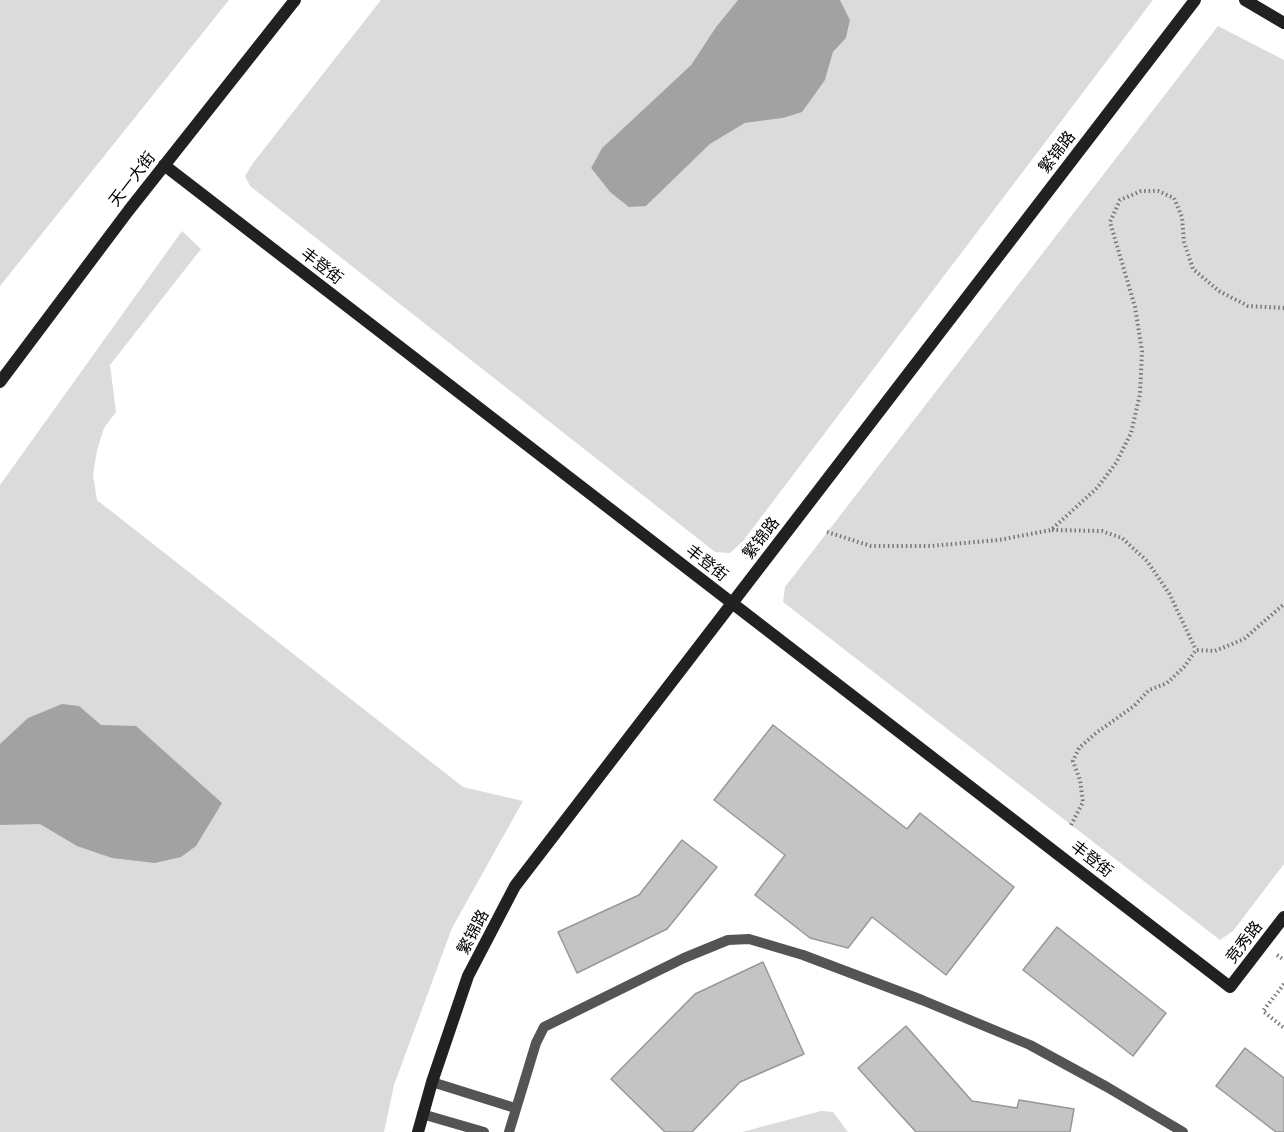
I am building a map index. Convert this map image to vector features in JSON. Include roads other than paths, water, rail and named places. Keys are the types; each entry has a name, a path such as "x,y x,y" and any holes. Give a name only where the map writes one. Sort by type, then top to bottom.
{"street":[{"name":"天一大街","path":"0,382 164,165 295,0"},
{"name":"繁锦路","path":"418,1132 432,1082 468,976 515,886 1195,0"},
{"path":"1245,0 1284,23"},
{"name":"丰登街","path":"164,165 1230,987"},
{"name":"竞秀路","path":"1230,987 1284,917"}],"lane":[{"path":"508,1132 536,1043 544,1027 684,958 728,939 749,939 803,955 922,1000 1030,1045 1183,1132"},
{"path":"432,1082 516,1108"},
{"path":"422,1114 484,1132"}]}
